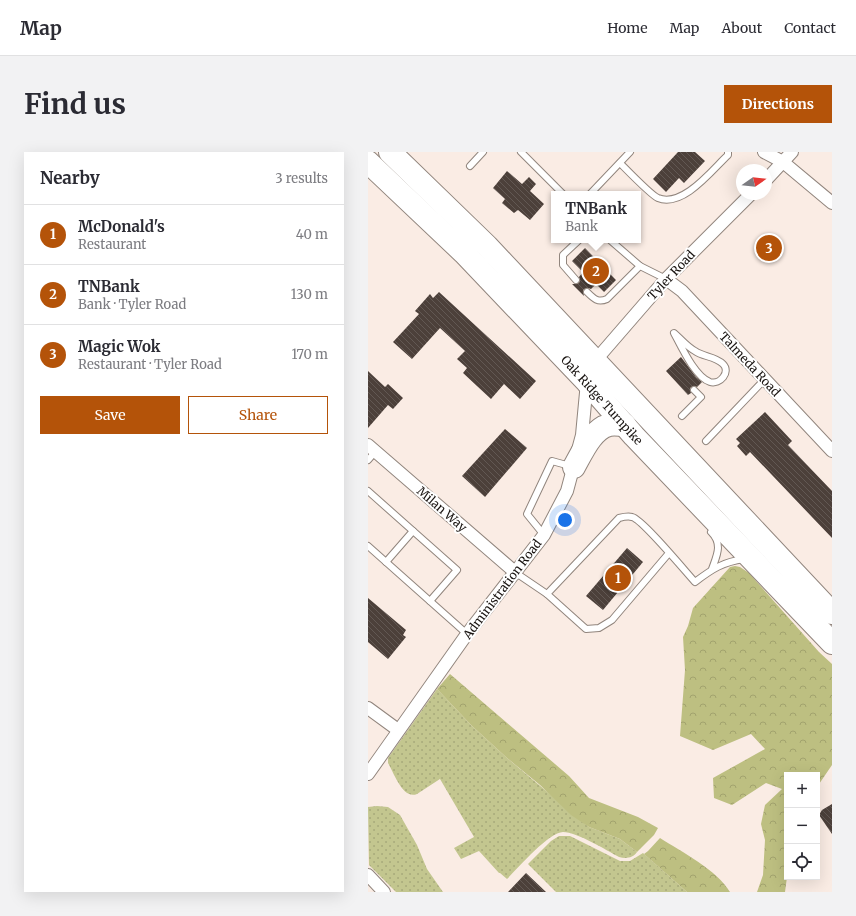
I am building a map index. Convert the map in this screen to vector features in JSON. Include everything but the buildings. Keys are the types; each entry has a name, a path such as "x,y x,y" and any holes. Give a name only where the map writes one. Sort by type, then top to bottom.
{"highway":[{"name":"Oak Ridge Turnpike","path":"390,152 487,246 832,612"},
{"name":"Oak Ridge Turnpike","path":"368,162 464,253 587,382 749,558 832,643"},
{"path":"587,382 595,361"},
{"path":"574,467 597,432 605,426 611,424 630,430"}],"street":[{"path":"764,152 783,162 832,203"},
{"path":"772,174 792,152"},
{"name":"Tyler Road","path":"595,361 666,279 746,200"},
{"name":"Talmeda Road","path":"666,279 682,291 832,451"},
{"name":"Administration Road","path":"368,774 467,634 516,573 544,535 567,491 574,467 582,435 587,382"},
{"name":"Milan Way","path":"370,452 516,573"},
{"path":"371,711 398,730"},
{"path":"368,875 384,892"}],"lane":[{"path":"470,166 483,152"},
{"path":"520,152 560,191"},
{"path":"593,191 630,152"},
{"path":"620,163 657,198 667,200 678,198 688,193 728,154 728,152"},
{"path":"576,243 564,255 563,265 576,280"},
{"path":"613,243 640,266 666,279"},
{"path":"588,292 595,300 602,301 607,299 640,266"},
{"path":"674,333 694,351 718,360 723,364 726,369 726,373 722,379 711,383 705,380 687,358 674,333"},
{"path":"706,441 765,379"},
{"path":"682,416 701,397 694,390"},
{"path":"630,430 647,460"},
{"path":"544,535 527,514 552,461 574,467"},
{"path":"368,491 457,570 430,601"},
{"path":"547,594 619,518 631,517 640,522 695,582 712,569 731,560 749,558"},
{"path":"706,525 716,536 719,550 712,569"},
{"path":"386,562 413,531"},
{"path":"368,546 467,634"},
{"path":"516,573 547,594 586,629 599,628 612,620 669,553"}],"green space":[{"path":"730,567 740,567 749,573 819,652 832,664 832,765 820,783 820,772 784,772 784,880 787,880 785,892 757,892 763,875 765,840 761,824 765,805 782,789 766,783 732,805 714,798 713,778 765,749 751,734 713,750 680,736 685,670 683,637 693,608"},
{"path":"450,674 569,776 589,798 638,817 658,828 654,835 637,852 620,839 589,827 571,815 540,785 507,758 472,726 437,689"},
{"path":"437,689 472,726 507,758 589,827 620,839 637,852 629,858 619,857 583,838 563,832 550,838 542,844 507,879 499,873 479,851 461,859 454,848 474,837 440,779 417,794 412,795 403,789 388,763 388,758"},
{"path":"368,807 388,807 400,815 417,845 427,869 443,892 396,892 369,865"},
{"path":"559,836 570,836 620,861 630,861 643,853 687,892 556,892 528,864 551,841"},
{"path":"660,838 708,869 717,876 730,892 687,892 644,854"}],"place":[{"name":"Magic Wok","path":"769,248"},
{"name":"TNBank","path":"596,271"},
{"name":"McDonald's","path":"618,578"}]}
